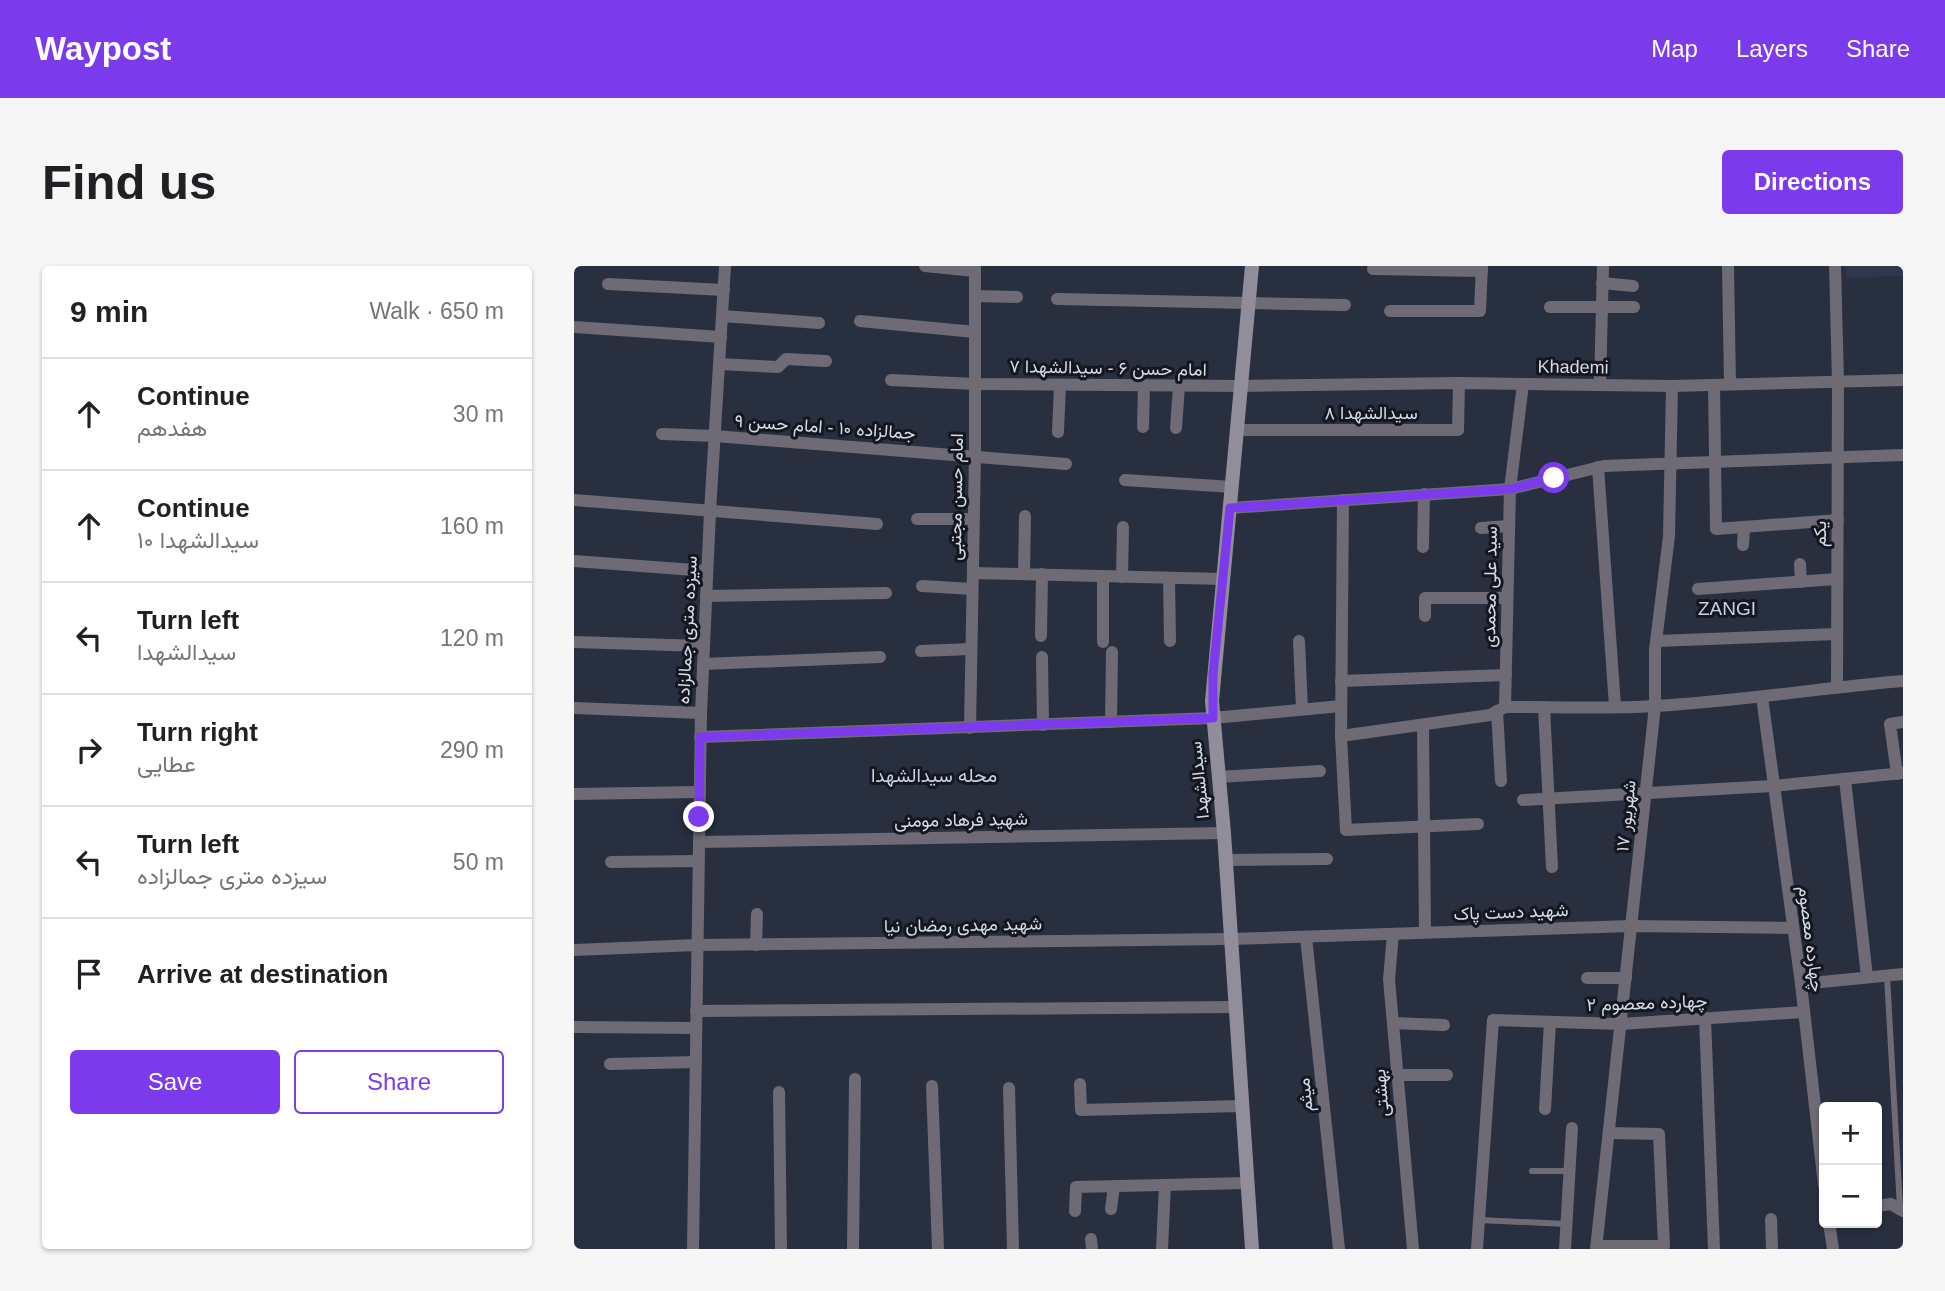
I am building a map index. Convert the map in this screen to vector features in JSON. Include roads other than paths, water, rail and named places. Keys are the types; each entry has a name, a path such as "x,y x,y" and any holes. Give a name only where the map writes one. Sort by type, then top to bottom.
{"street":[{"name":"سیزده متری جمالزاده","path":"693,1249 700,737 725,266"},
{"path":"925,266 975,269"},
{"name":"سیدالشهدا","path":"1252,266 1213,674 1213,718 1224,832 1252,1249"},
{"path":"1600,385 1602,266"},
{"path":"1728,266 1730,384"},
{"name":"یکم","path":"1835,266 1838,381 1837,687"},
{"path":"1373,269 1482,268 1480,311 1390,311"},
{"name":"امام حسن مجتبی","path":"970,728 975,269"},
{"path":"1602,283 1633,286"},
{"path":"608,284 724,290"},
{"path":"975,296 1017,297"},
{"path":"1057,299 1345,305"},
{"path":"1550,307 1634,307"},
{"path":"722,316 819,323"},
{"path":"860,321 975,332"},
{"path":"574,327 721,337"},
{"path":"719,364 778,367 786,359 826,361"},
{"name":"امام حسن ۶ - سیدالشهدا ۷","path":"891,380 975,384 1241,386"},
{"name":"Khademi","path":"1241,386 1459,383 1672,386 1903,380"},
{"name":"سیدالشهدا ۸","path":"1237,430 1458,430 1459,383"},
{"name":"سید علی محمدی","path":"1501,781 1501,709 1506,675 1510,489 1523,384"},
{"path":"1058,432 1060,385"},
{"path":"1714,385 1716,529 1838,520"},
{"path":"1143,427 1144,386"},
{"path":"1176,428 1179,386"},
{"name":"۱۷ شهریور","path":"1597,1248 1646,794 1657,641 1669,536 1672,386"},
{"name":"جمالزاده ۱۰ - امام حسن ۹","path":"662,435 715,436 1066,464"},
{"path":"1230,508 1510,489 1598,467 1903,455"},
{"path":"1598,467 1615,706"},
{"path":"1125,480 1232,487"},
{"path":"1423,547 1424,494"},
{"path":"574,500 877,524"},
{"path":"1343,500 1341,736 1346,830 1478,824"},
{"path":"1024,574 1025,516"},
{"path":"917,519 974,519"},
{"path":"1481,528 1509,526"},
{"path":"1122,527 1122,577"},
{"path":"1743,545 1744,527"},
{"path":"574,561 707,571"},
{"path":"1800,564 1801,582"},
{"path":"973,573 1223,579"},
{"path":"1041,636 1042,574"},
{"path":"1104,576 1111,722"},
{"path":"1169,578 1170,641"},
{"path":"1698,589 1837,579"},
{"path":"922,586 972,589"},
{"path":"706,596 886,593"},
{"path":"1425,616 1425,598 1507,598"},
{"path":"1657,641 1837,634"},
{"path":"1299,641 1302,709"},
{"path":"574,642 704,646"},
{"path":"921,651 971,649"},
{"path":"703,664 880,657"},
{"path":"1042,657 1043,725"},
{"path":"1341,681 1506,675"},
{"path":"1341,736 1490,715 1501,709 1654,706 1903,681"},
{"name":"چهارده معصوم","path":"1762,697 1801,984 1822,1165"},
{"path":"700,737 1213,718 1341,706"},
{"path":"1544,707 1552,867"},
{"path":"574,708 701,713"},
{"path":"1523,800 1772,786 1900,774 1890,724 1903,722"},
{"path":"1423,726 1425,933"},
{"path":"1218,777 1320,771"},
{"path":"1845,779 1867,978"},
{"path":"574,794 699,792"},
{"name":"شهید فرهاد مومنی","path":"699,842 1224,832"},
{"path":"1226,860 1327,859"},
{"path":"611,862 698,861"},
{"path":"757,914 757,945"},
{"name":"شهید دست پاک","path":"1230,939 1632,926 1793,928"},
{"name":"بهشتی","path":"1393,934 1389,979 1413,1249"},
{"name":"میثم","path":"1306,937 1339,1249"},
{"name":"شهید مهدی رمضان نیا","path":"574,950 1230,939"},
{"path":"1801,984 1903,974"},
{"path":"1587,978 1626,978"},
{"path":"696,1011 1235,1007"},
{"name":"چهارده معصوم ۲","path":"1479,1220 1493,1020 1621,1024 1803,1012"},
{"path":"1705,1018 1714,1249"},
{"path":"1545,1109 1550,1021"},
{"path":"1393,1023 1444,1026"},
{"path":"574,1027 696,1028"},
{"path":"610,1064 696,1062"},
{"path":"1397,1074 1447,1075"},
{"path":"853,1249 855,1079"},
{"path":"1080,1083 1081,1110 1241,1106"},
{"path":"932,1086 938,1249"},
{"path":"1009,1088 1013,1249"},
{"path":"779,1092 781,1249"},
{"path":"1565,1249 1572,1128"},
{"path":"1597,1248 1664,1246 1659,1134 1609,1133"},
{"path":"1075,1211 1076,1186 1247,1183"},
{"path":"1162,1249 1165,1185"},
{"path":"1111,1209 1114,1186"},
{"path":"1882,1205 1891,1204 1902,1210"},
{"path":"1771,1219 1772,1249"},
{"path":"1477,1249 1479,1220"},
{"path":"1830,1228 1833,1249"}],"lane":[{"path":"1886,976 1902,1210"},
{"path":"1532,1171 1570,1171"},
{"path":"1479,1220 1567,1224"}],"district":[{"name":"ZANGI","path":"1727,608"},
{"name":"محله سیدالشهدا","path":"934,775"}]}
